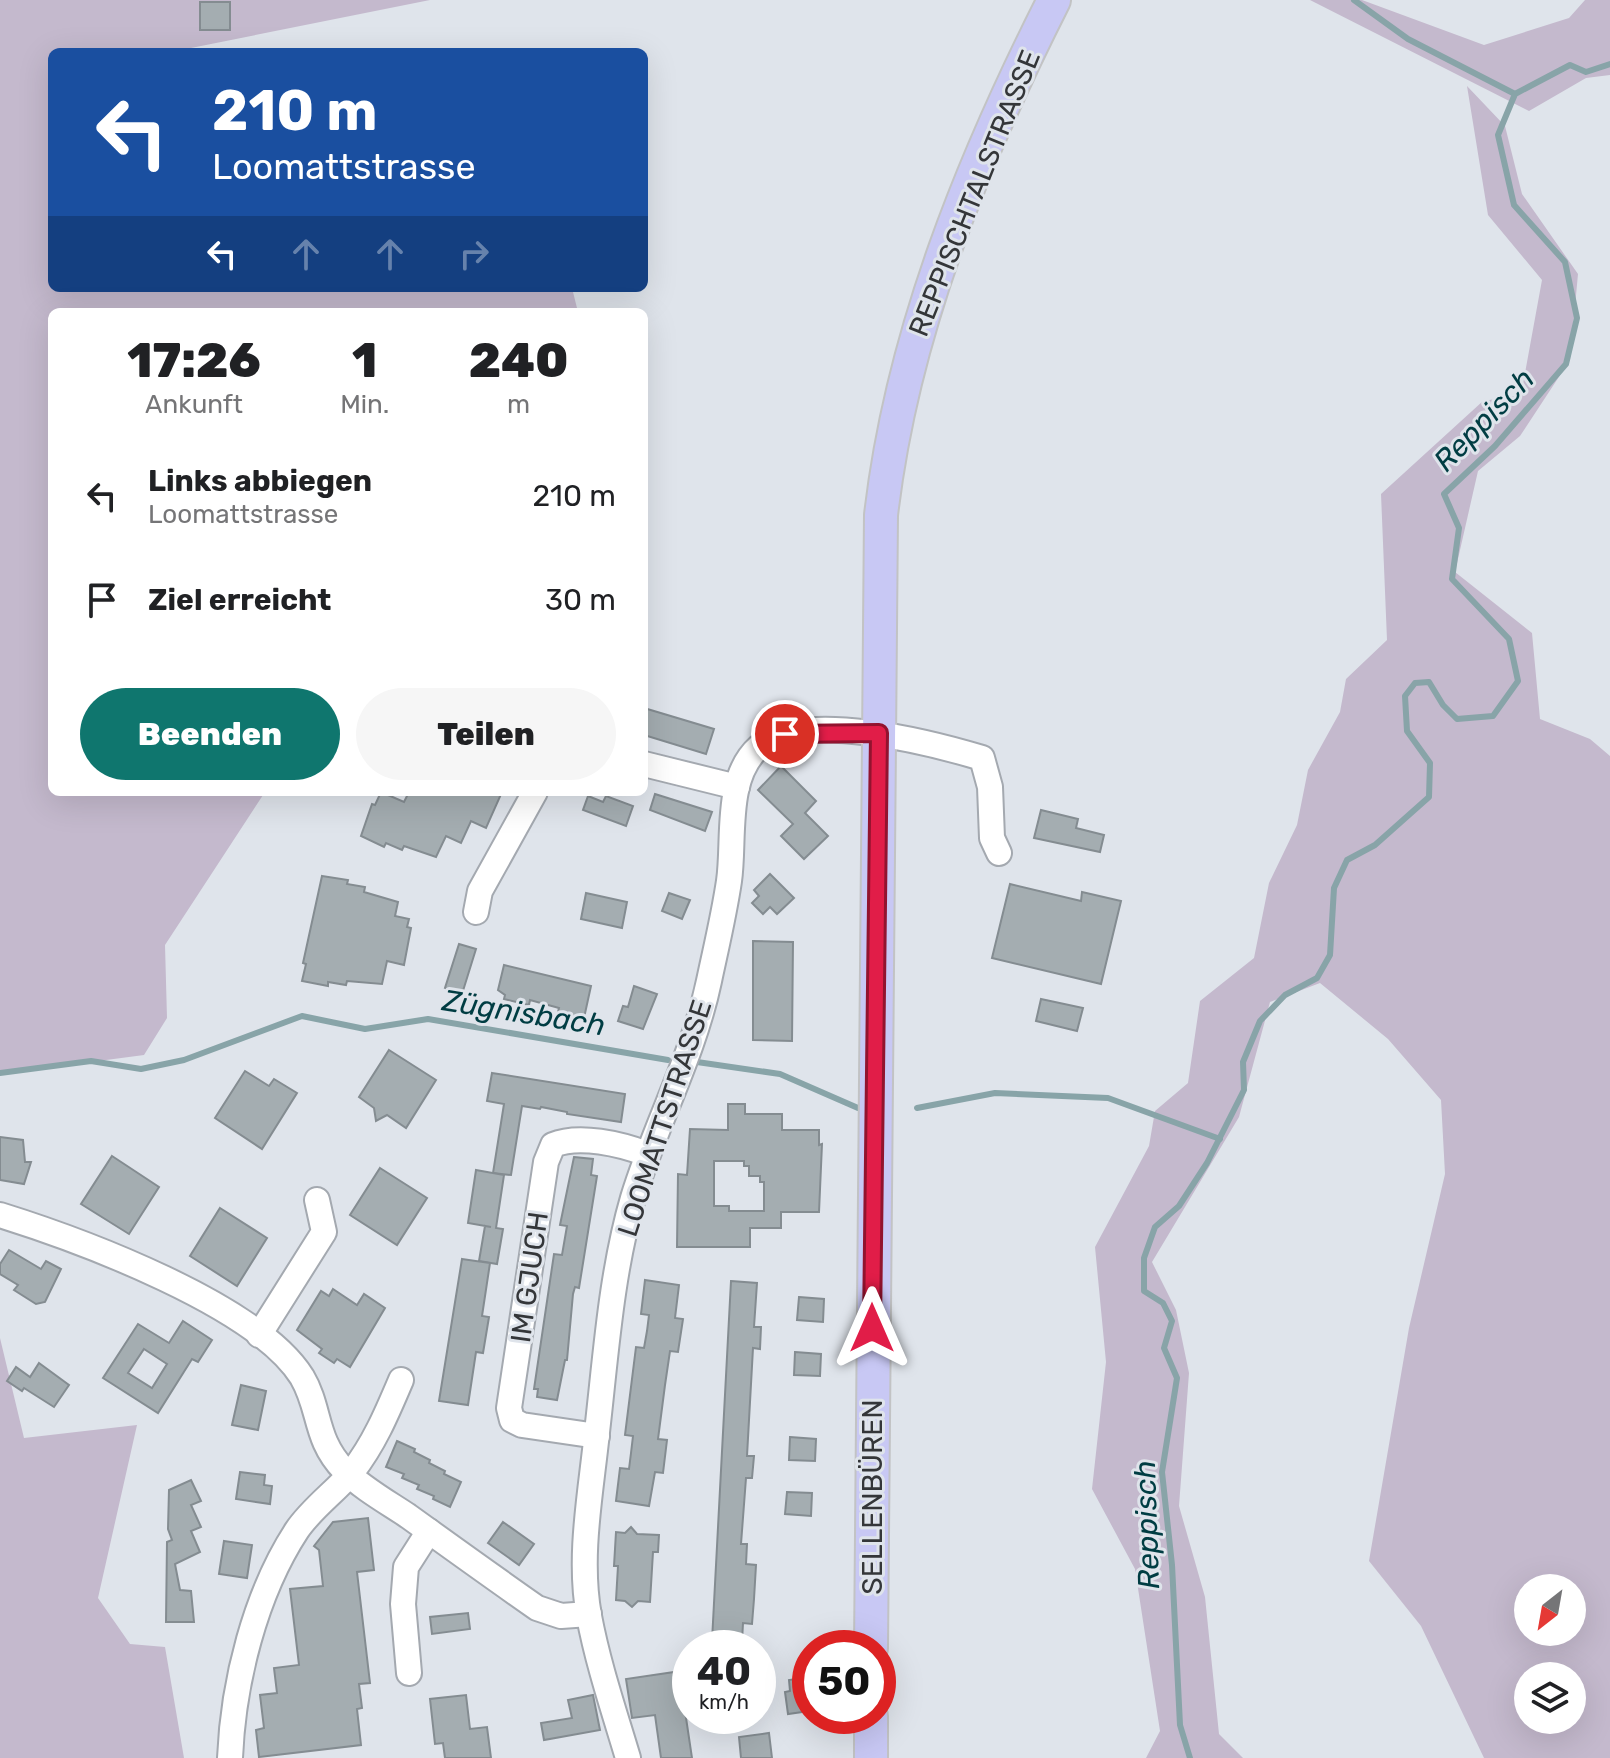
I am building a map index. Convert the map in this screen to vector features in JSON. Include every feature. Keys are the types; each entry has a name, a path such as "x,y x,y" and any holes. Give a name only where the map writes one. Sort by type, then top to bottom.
{"main road":[{"name":"REPPISCHTALSTRASSE","path":"872,1298 881,515 903,380 937,269 1012,87 1054,0"},
{"name":"SELLENBÜREN","path":"871,1630 872,1298"},
{"path":"871,1734 871,1758"}],"street":[{"name":"LOOMATTSTRASSE","path":"628,1758 589,1614 586,1529 620,1254 647,1154 681,1075 706,995 729,881 737,787 745,766 759,747 785,734 879,733 982,758 990,787 992,838 999,853"},
{"path":"648,765 737,787"},
{"path":"476,912 480,891 533,796"},
{"name":"IM GJUCH","path":"597,1436 522,1425 512,1420 509,1408 546,1162 553,1145 567,1139 633,1148 647,1154"},
{"path":"259,1335 324,1232 317,1200"},
{"path":"0,1215 56,1233 180,1286 259,1335 301,1377 324,1443 349,1475 537,1608 561,1616 589,1614"},
{"path":"230,1758 241,1670 248,1641 283,1553 316,1507 349,1475 373,1444 401,1380"},
{"path":"409,1673 403,1604 406,1567 429,1531"}],"shaded area":[{"path":"0,0 430,0 191,48 48,48 48,292 573,292 577,308 48,308 48,796 262,796 165,945 167,1018 144,1055 0,1074"},
{"path":"1310,0 1362,0 1484,45 1569,18 1585,0 1610,0 1610,75 1586,78 1529,111"},
{"path":"1467,86 1505,126 1522,194 1578,274 1570,360 1520,436 1478,471 1455,572 1532,633 1540,719 1590,739 1610,756 1610,1758 1484,1758 1421,1626 1369,1561 1409,1328 1445,1174 1441,1100 1388,1039 1320,983 1270,1002 1239,1117 1152,1262 1176,1310 1189,1373 1179,1506 1205,1597 1219,1734 1243,1758 1146,1758 1160,1731 1135,1569 1092,1489 1106,1362 1095,1247 1149,1146 1155,1111 1188,1083 1200,1001 1254,958 1269,883 1297,825 1308,770 1340,712 1346,679 1387,640 1381,494 1483,401 1521,395 1542,280 1488,215"},
{"path":"0,1338 24,1438 137,1425 98,1598 130,1644 165,1647 184,1758 0,1758"}],"building":[{"path":"200,2 230,2 230,30 200,30"},
{"path":"648,709 714,729 706,754 648,736"},
{"path":"781,766 816,801 805,813 828,836 804,859 781,836 793,824 758,790"},
{"path":"655,794 712,812 705,831 650,810"},
{"path":"379,796 390,796 404,802 407,796 500,796 486,828 471,821 461,843 446,836 436,857 404,846 402,850 386,843 384,847 361,836 372,804 375,805"},
{"path":"588,796 603,802 606,796 633,806 626,826 583,810"},
{"path":"1041,810 1078,819 1076,828 1104,835 1100,852 1034,838"},
{"path":"770,874 794,898 777,914 770,907 763,914 752,903 759,896 754,890"},
{"path":"322,876 348,880 347,884 365,887 364,892 398,902 395,916 409,919 407,927 411,928 404,965 387,961 382,984 347,981 346,985 328,982 328,986 302,981"},
{"path":"1010,884 1081,901 1082,892 1121,901 1101,984 992,958"},
{"path":"586,893 627,902 622,928 581,919"},
{"path":"669,893 690,900 682,919 662,911"},
{"path":"753,941 793,942 792,1041 753,1040"},
{"path":"459,944 476,949 462,994 445,988"},
{"path":"504,965 591,986 584,1018 558,1012 559,1008 530,1000 529,1005 504,999 505,995 498,990"},
{"path":"634,986 657,994 643,1029 618,1021 623,1006 628,1007"},
{"path":"1041,999 1083,1008 1077,1031 1036,1021"},
{"path":"389,1050 436,1080 406,1128 387,1115 376,1121 374,1108 359,1097"},
{"path":"245,1071 269,1086 274,1079 297,1093 262,1149 215,1118"},
{"path":"492,1073 625,1094 621,1122 522,1106 511,1175 493,1173 504,1104 487,1101"},
{"path":"728,1104 745,1104 745,1114 782,1114 782,1130 819,1130 819,1145 822,1144 819,1212 781,1212 781,1228 750,1228 750,1247 677,1247 678,1174 687,1175 690,1129 728,1130","holes":["714,1161 744,1161 744,1166 749,1166 749,1176 760,1176 760,1182 764,1182 764,1211 729,1211 729,1206 714,1206"]},
{"path":"0,1137 23,1140 25,1162 31,1162 24,1184 0,1180"},
{"path":"112,1156 159,1187 129,1234 81,1204"},
{"path":"574,1157 593,1159 591,1175 597,1176 579,1288 575,1287 573,1294 567,1360 557,1400 537,1397 538,1389 534,1389 554,1254 562,1255 567,1226 560,1225"},
{"path":"380,1168 427,1198 397,1245 350,1215"},
{"path":"476,1170 504,1175 496,1228 503,1229 497,1264 479,1261 485,1226 491,1227 468,1223"},
{"path":"220,1208 267,1238 237,1286 190,1256"},
{"path":"9,1250 41,1269 46,1261 61,1269 45,1302 36,1304 14,1290 18,1285 0,1274 0,1264"},
{"path":"462,1259 490,1263 482,1316 489,1317 483,1353 476,1352 468,1405 439,1401"},
{"path":"645,1280 679,1285 675,1318 683,1319 678,1352 670,1351 665,1385 658,1439 667,1440 663,1473 655,1472 649,1506 616,1501 620,1468 629,1469 633,1436 625,1435 636,1347 644,1348 649,1315 641,1314"},
{"path":"731,1281 757,1283 754,1327 761,1327 760,1349 753,1348 747,1456 754,1456 752,1478 746,1478 741,1544 747,1544 746,1564 756,1565 752,1624 743,1623 743,1630 713,1630"},
{"path":"333,1289 357,1305 364,1294 385,1308 350,1367 337,1359 334,1363 319,1353 322,1349 297,1330 321,1291 329,1296"},
{"path":"799,1297 824,1299 823,1322 797,1320"},
{"path":"183,1321 212,1340 198,1362 192,1359 158,1413 103,1378 138,1324 169,1343","holes":["144,1349 167,1364 152,1388 128,1373"]},
{"path":"795,1352 821,1354 820,1376 794,1375"},
{"path":"39,1363 69,1385 54,1407 7,1381 16,1367 30,1377"},
{"path":"241,1385 266,1391 258,1430 232,1425"},
{"path":"790,1437 816,1439 815,1461 789,1460"},
{"path":"397,1441 415,1449 414,1452 430,1460 429,1463 445,1471 444,1474 461,1482 450,1507 417,1489 419,1485 402,1478 404,1474 386,1467"},
{"path":"240,1472 265,1475 264,1485 272,1486 270,1504 236,1499"},
{"path":"191,1480 201,1501 191,1505 201,1527 191,1531 200,1552 175,1564 180,1590 191,1591 194,1622 166,1622 167,1542 172,1540 168,1529 169,1490"},
{"path":"787,1492 812,1493 811,1516 785,1514"},
{"path":"368,1518 374,1570 357,1572 370,1683 359,1684 362,1708 357,1709 361,1745 259,1757 256,1730 264,1728 260,1695 277,1693 274,1668 299,1665 290,1589 323,1586 319,1550 314,1546 333,1522"},
{"path":"503,1522 534,1544 519,1565 488,1543"},
{"path":"631,1527 637,1534 659,1535 658,1552 653,1552 650,1602 638,1601 632,1607 625,1601 616,1600 618,1566 614,1566 616,1532 625,1533"},
{"path":"224,1541 252,1545 247,1578 219,1574"},
{"path":"468,1613 470,1629 432,1634 430,1617"},
{"path":"672,1672 672,1734 688,1734 692,1758 661,1758 655,1715 632,1718 626,1679"},
{"path":"789,1680 792,1680 792,1713 788,1714 785,1692 790,1691"},
{"path":"466,1695 470,1729 487,1727 491,1758 445,1758 443,1743 435,1744 430,1699"},
{"path":"593,1695 600,1730 544,1740 541,1723 572,1718 568,1700"},
{"path":"769,1734 772,1758 741,1758 739,1737"}],"waterway":[{"path":"1354,0 1408,39 1515,94"},
{"name":"Reppisch","path":"1190,1758 1180,1725 1172,1565 1162,1472 1177,1378 1164,1348 1172,1321 1163,1303 1144,1291 1144,1258 1155,1227 1179,1206 1207,1163 1244,1090 1243,1062 1260,1021 1285,995 1317,978 1330,955 1334,888 1347,860 1375,845 1429,797 1430,763 1407,731 1405,696 1415,683 1429,682 1443,705 1457,719 1493,716 1518,681 1509,639 1452,579 1459,528 1444,494 1495,446 1566,364 1577,318 1565,262 1514,205 1498,135 1515,94 1570,65 1586,72 1610,64"},
{"name":"Zügnisbach","path":"0,1073 91,1061 141,1069 184,1060 302,1016 365,1029 428,1019 668,1060"},
{"name":"Zügnisbach","path":"697,1062 780,1074 858,1108"},
{"name":"Zügnisbach","path":"917,1108 995,1093 1108,1098 1220,1139"}],"route":[{"path":"785,734 879,733 872,1328"}]}
